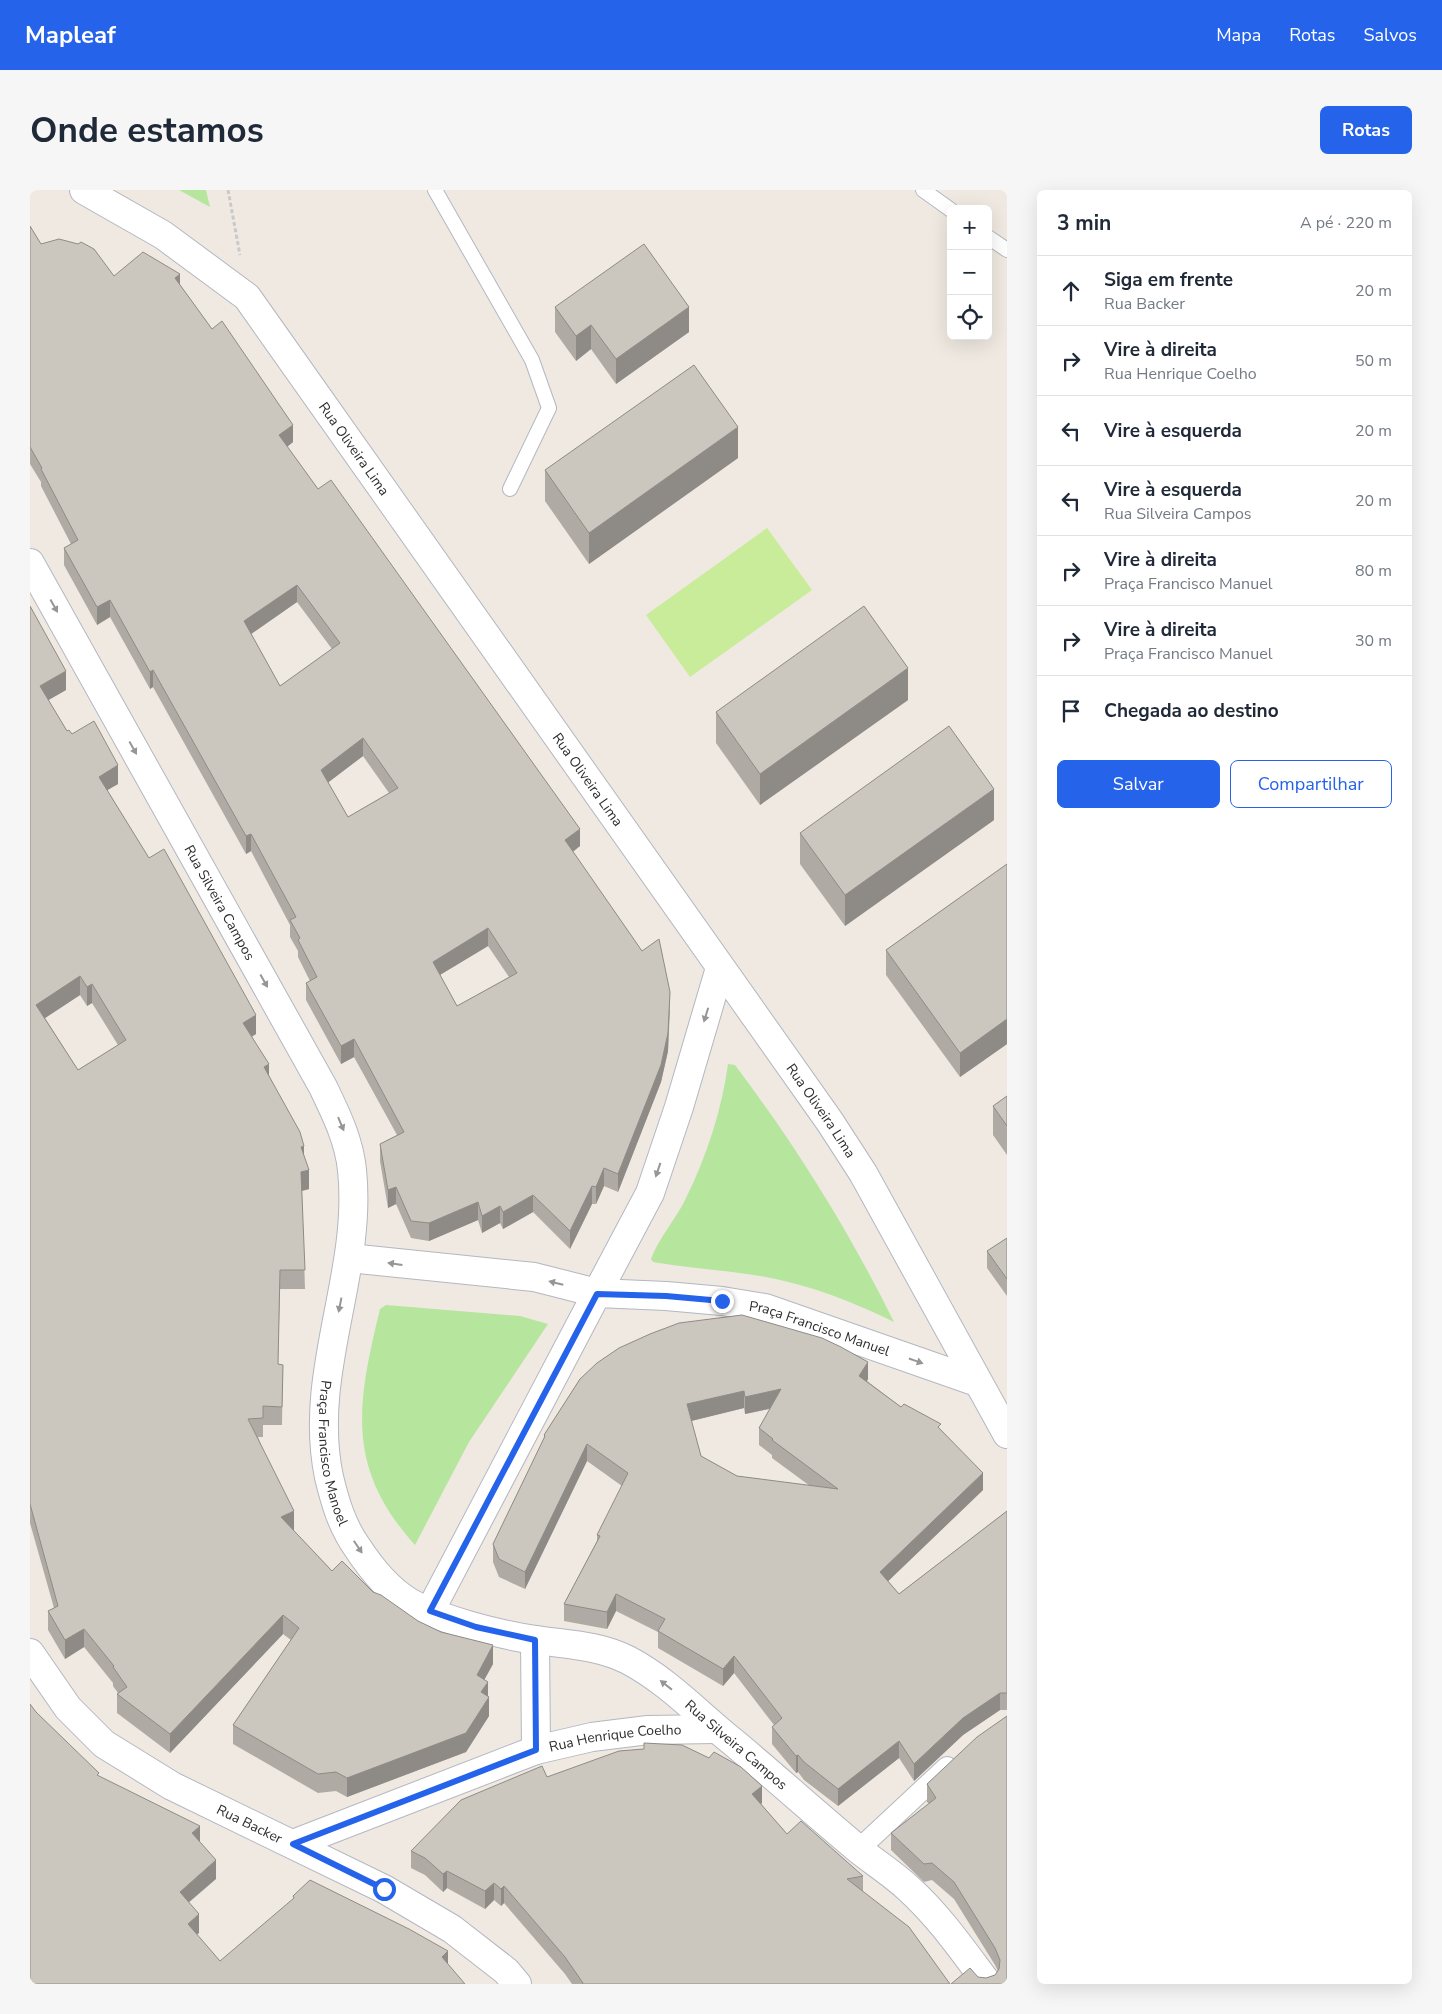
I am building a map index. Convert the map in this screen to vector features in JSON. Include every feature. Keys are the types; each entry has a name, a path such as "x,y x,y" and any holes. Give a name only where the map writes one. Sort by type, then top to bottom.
{"street":[{"name":"Rua Oliveira Lima","path":"81,192 163,235 248,297 830,1122 863,1174 1007,1434"},
{"name":"Rua Silveira Campos","path":"30,563 323,1087 343,1128 352,1169 353,1215 349,1258"},
{"path":"430,1611 650,1193 679,1107 720,968"},
{"name":"Praça Francisco Manuel","path":"349,1258 534,1277 597,1294 666,1296 722,1301 765,1308 977,1382"},
{"name":"Praça Francisco Manoel","path":"349,1258 329,1357 323,1417 326,1460 336,1508 356,1546 382,1578 408,1601 430,1611"},
{"name":"Rua Silveira Campos","path":"430,1611 476,1627 535,1640 583,1644 626,1659 664,1682 859,1850 908,1887 950,1932 985,1980"},
{"path":"535,1640 536,1750"},
{"name":"Rua Backer","path":"30,1653 68,1708 104,1744 172,1786 384,1889 452,1929 506,1971 517,1984"},
{"name":"Rua Henrique Coelho","path":"293,1844 536,1750 592,1737 648,1730 716,1728"},
{"path":"859,1850 963,1751"}],"lane":[{"path":"435,190 532,360 549,408 510,489"},
{"path":"923,190 947,207"},
{"path":"992,240 1007,250"}],"path":[{"path":"228,190 248,297"}],"green space":[{"path":"179,190 206,190 210,207"},
{"path":"767,528 812,590 690,677 646,615"},
{"path":"728,1064 735,1065 800,1158 859,1255 894,1322 845,1300 777,1279 653,1262 651,1259 683,1204 701,1164 718,1115"},
{"path":"386,1305 520,1316 548,1324 469,1442 415,1545 392,1516 377,1489 367,1461 363,1433 366,1375 380,1309"}],"building":[{"path":"30,226 41,244 59,239 78,244 81,242 94,249 114,276 143,252 180,274 175,278 212,329 222,321 293,425 279,435 318,489 331,480 580,829 565,840 642,951 659,939 670,992 668,1033 661,1065 618,1174 604,1168 596,1187 592,1186 570,1231 533,1195 503,1212 500,1206 482,1216 478,1202 429,1223 411,1221 396,1187 388,1190 380,1144 404,1132 354,1039 341,1046 306,983 317,977 290,920 296,917 251,834 246,836 153,670 150,672 110,600 97,607 64,548 78,540 30,447","holes":["297,585 340,643 280,686 244,621","363,738 398,788 348,817 321,770","488,928 517,973 457,1006 433,962"]},
{"path":"644,244 689,307 616,359 591,325 576,336 555,307"},
{"path":"694,365 738,427 589,533 545,470"},
{"path":"30,606 66,671 40,686 67,731 69,730 72,734 94,721 118,765 99,777 149,858 164,849 256,1015 243,1023 269,1064 264,1067 300,1132 304,1146 301,1147 309,1170 301,1172 305,1270 280,1270 278,1364 283,1365 282,1407 263,1406 263,1418 248,1419 294,1511 281,1517 332,1571 342,1561 373,1592 381,1595 418,1621 441,1632 493,1645 477,1675 488,1682 481,1692 489,1697 466,1733 347,1778 336,1772 318,1774 233,1725 299,1628 283,1615 170,1734 117,1694 127,1687 114,1666 84,1629 65,1640 48,1611 58,1606 30,1504","holes":["80,976 87,987 92,984 126,1040 78,1070 36,1005"]},
{"path":"864,606 908,668 760,774 716,712"},
{"path":"949,726 994,789 845,895 800,833"},
{"path":"1007,864 1007,1019 960,1053 886,950"},
{"path":"1007,1096 1007,1126 993,1106"},
{"path":"1007,1238 1007,1279 987,1251"},
{"path":"742,1315 822,1338 841,1347 868,1362 859,1376 901,1407 904,1404 941,1424 938,1427 983,1473 880,1572 899,1594 1007,1511 1007,1693 1000,1693 963,1718 914,1764 899,1741 838,1789 798,1755 796,1756 772,1727 782,1718 734,1656 723,1669 658,1631 665,1619 616,1594 607,1612 564,1604 600,1536 597,1535 628,1473 587,1444 525,1572 499,1559 493,1544 544,1435 580,1379 597,1363 619,1348 679,1323","holes":["781,1389 759,1428 772,1440 838,1489 737,1476 701,1456 687,1404 744,1391 745,1397"]},
{"path":"30,1704 99,1773 97,1775 200,1826 192,1833 216,1860 180,1892 199,1914 188,1924 220,1961 294,1898 293,1896 310,1880 409,1929 448,1951 442,1957 465,1984 30,1984"},
{"path":"1007,1716 1007,1984 951,1984 970,1968 978,1977 986,1978 995,1975 999,1969 1000,1960 995,1948 954,1882 932,1863 924,1864 891,1833 936,1798 927,1784 977,1737"},
{"path":"644,1743 682,1745 709,1758 714,1752 741,1767 762,1786 752,1794 787,1834 801,1821 863,1876 847,1879 909,1927 950,1984 582,1984 565,1957 504,1886 501,1889 494,1883 485,1891 447,1871 443,1874 425,1858 411,1851 461,1800 542,1766 547,1777 619,1751 644,1749"}],"route":[{"path":"384,1889 293,1844 536,1750 535,1640 476,1627 430,1611 597,1294 666,1296 722,1301"}]}
